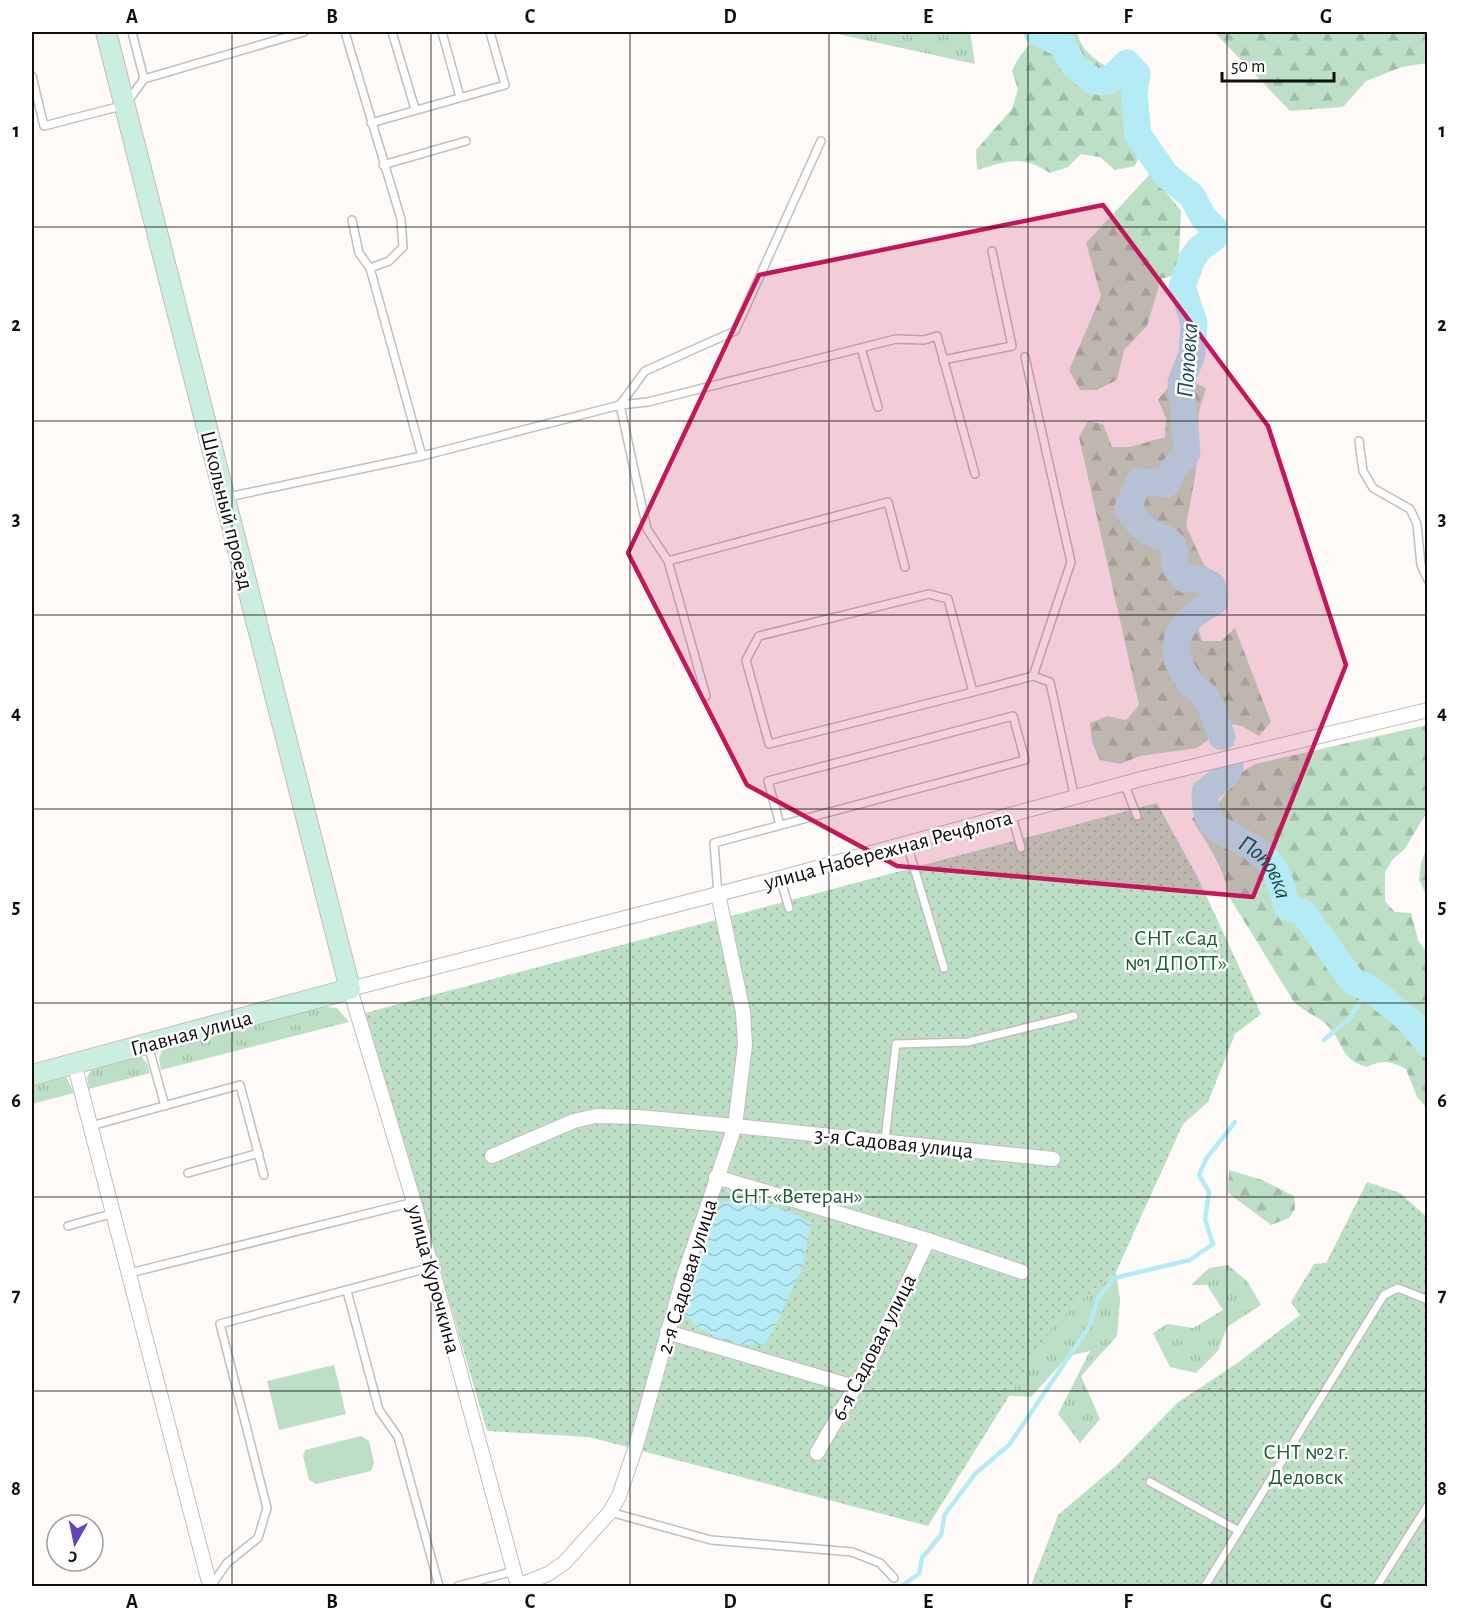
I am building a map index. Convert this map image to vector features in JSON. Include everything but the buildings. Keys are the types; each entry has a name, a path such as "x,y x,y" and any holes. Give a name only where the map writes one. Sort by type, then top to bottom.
{"street":[{"name":"Школьный проезд","path":"106,32 350,989"},
{"name":"улица Набережная Речфлота","path":"350,989 908,844 1075,799 1124,783 1428,710"},
{"name":"2-я Садовая улица","path":"610,1512 636,1446 667,1332 716,1177 735,1126 745,1046 743,1012 718,894"},
{"name":"Главная улица","path":"32,1075 350,989"},
{"name":"улица Курочкина","path":"350,989 414,1202 518,1586"},
{"path":"74,1063 211,1587"},
{"name":"3-я Садовая улица","path":"492,1156 574,1120 596,1116 639,1117 885,1140 1053,1159"},
{"path":"716,1177 928,1240 1022,1272"},
{"name":"6-я Садовая улица","path":"817,1454 872,1358 928,1240"},
{"path":"667,1332 854,1387"},
{"path":"518,1586 548,1574 564,1563 610,1512"}],"lane":[{"path":"132,32 144,79"},
{"path":"32,76 44,126 125,105 144,79 304,32"},
{"path":"345,32 400,219 403,247 389,261 370,268"},
{"path":"392,32 415,109"},
{"path":"442,32 460,97"},
{"path":"371,123 505,85 490,32"},
{"path":"383,165 466,141"},
{"path":"706,696 668,561 647,529 620,405 645,371 735,331 821,141"},
{"path":"352,220 359,253 370,268 422,456"},
{"path":"943,360 1012,346 992,251"},
{"path":"225,498 422,456 620,405 648,402 896,339 924,340 937,336 975,474"},
{"path":"861,348 878,407"},
{"path":"1024,357 1071,561 1033,676"},
{"path":"1359,441 1363,471 1373,488 1410,509 1417,524 1421,565 1428,580"},
{"path":"668,561 888,502 905,567"},
{"path":"973,692 948,598 929,594 759,636 746,660 769,744 973,692 1033,676 1050,682 1075,799"},
{"path":"718,894 714,843 1025,760 1013,717 768,781 780,825"},
{"path":"1124,783 1137,816"},
{"path":"1012,816 1021,848"},
{"path":"908,844 944,968"},
{"path":"780,878 789,908"},
{"path":"885,1140 896,1044 968,1042 1074,1016"},
{"path":"148,1044 165,1106"},
{"path":"91,1126 240,1085 264,1174"},
{"path":"188,1173 259,1153"},
{"path":"130,1273 414,1202"},
{"path":"68,1226 114,1214"},
{"path":"211,1587 227,1563 258,1538 267,1508 220,1324 432,1267"},
{"path":"1205,1587 1384,1295 1398,1288 1428,1300"},
{"path":"347,1291 379,1410 398,1437 439,1587"},
{"path":"1150,1482 1239,1530"},
{"path":"1377,1587 1428,1504"},
{"path":"610,1512 711,1540 852,1552 880,1563 894,1578"},
{"path":"458,1587 514,1571"}],"highlighted area":[{"path":"1103,205 1268,426 1346,665 1253,897 897,866 747,785 628,553 759,275"}],"green space":[{"path":"828,32 970,32 975,64"},
{"path":"1037,32 1077,32 1086,50 1093,57 1125,77 1139,90 1145,111 1145,123 1135,166 1115,170 1100,157 1081,154 1068,167 1050,173 1022,161 1006,162 977,170 976,150 1012,109 1018,89 1012,71"},
{"path":"1214,32 1427,32 1427,63 1402,67 1366,81 1343,107 1290,111"},
{"path":"1151,173 1181,211 1178,274 1161,279 1147,326 1124,350 1117,380 1097,390 1080,390 1069,370 1101,296 1086,243"},
{"path":"1189,380 1206,388 1199,411 1196,472 1186,526 1211,580 1205,607 1197,624 1202,641 1221,641 1235,628 1271,722 1259,736 1242,726 1222,722 1212,737 1197,748 1140,756 1120,764 1100,760 1092,742 1090,723 1107,716 1126,720 1139,705 1079,437 1088,421 1103,424 1112,447 1130,447 1165,437 1166,418 1158,400 1169,386"},
{"path":"1427,725 1427,812 1404,850 1393,859 1385,872 1385,901 1395,912 1411,913 1418,940 1427,953 1427,1108 1417,1097 1406,1069 1386,1062 1367,1067 1358,1063 1347,1055 1325,1023 1294,1002 1228,895 1219,865 1192,819 1202,809 1217,805 1242,772 1255,764"},
{"name":"СНТ «Ветеран»","path":"1157,803 1198,878 1261,1014 1235,1034 1208,1102 1183,1124 1116,1272 1056,1321 928,1526 589,1437 487,1431 365,1013"},
{"path":"1427,847 1427,929 1426,894 1419,880 1421,863"},
{"path":"320,1006 337,1008 349,1022 161,1070 159,1058 164,1047"},
{"path":"140,1055 147,1063 150,1073 89,1089 87,1077 93,1067"},
{"path":"66,1076 74,1093 32,1104 32,1082"},
{"path":"1229,1170 1262,1180 1294,1196 1295,1209 1289,1218 1271,1225 1228,1193"},
{"name":"СНТ №2 г. Дедовск","path":"1367,1182 1400,1193 1427,1217 1427,1586 1031,1586 1058,1515 1118,1464 1177,1403 1236,1364 1300,1315 1291,1302 1314,1264 1326,1263"},
{"path":"1228,1265 1247,1281 1261,1305 1227,1327 1218,1351 1196,1373 1170,1367 1153,1333 1167,1324 1193,1328 1223,1310 1207,1285 1191,1285 1209,1268"},
{"path":"1116,1272 1120,1301 1117,1336 1081,1376 1100,1419 1080,1443 1058,1414 1090,1351 1068,1356 1031,1397 1001,1395 1056,1321"},
{"path":"334,1365 346,1414 279,1430 267,1381"},
{"path":"361,1436 369,1441 374,1463 371,1471 316,1484 309,1480 303,1456 305,1450"}],"water":[{"path":"737,1198 788,1210 811,1223 802,1268 771,1335 763,1345 741,1344 719,1338 698,1327 683,1312 699,1255 715,1215 722,1202"}],"waterway":[{"name":"Поповка","path":"1037,32 1063,45 1072,63 1093,81 1107,82 1127,63 1137,74 1134,93 1138,135 1166,175 1192,196 1203,217 1214,228 1213,239 1200,248 1192,259 1182,287 1194,323 1192,354 1181,382 1187,453 1172,471 1166,484 1139,481 1128,508 1142,527 1170,542 1174,549 1174,565 1184,579 1201,579 1212,585 1214,602 1191,618 1184,626 1176,645 1181,668 1191,683 1206,697 1222,737"},
{"name":"Поповка","path":"1230,767 1226,775 1205,792 1206,807 1214,825 1266,858 1278,877 1287,907 1303,912 1353,982 1369,988 1411,1022 1428,1044"},
{"path":"1324,1040 1349,1019 1369,988"},
{"path":"901,1586 919,1574 922,1558 941,1535 945,1514 975,1474 1009,1445 1089,1327 1098,1298 1114,1278 1190,1260 1213,1244 1205,1219 1209,1192 1199,1175 1206,1159 1235,1122"}],"park label":[{"name":"СНТ «Сад №1 ДПОТТ»","path":"1176,950"}]}
